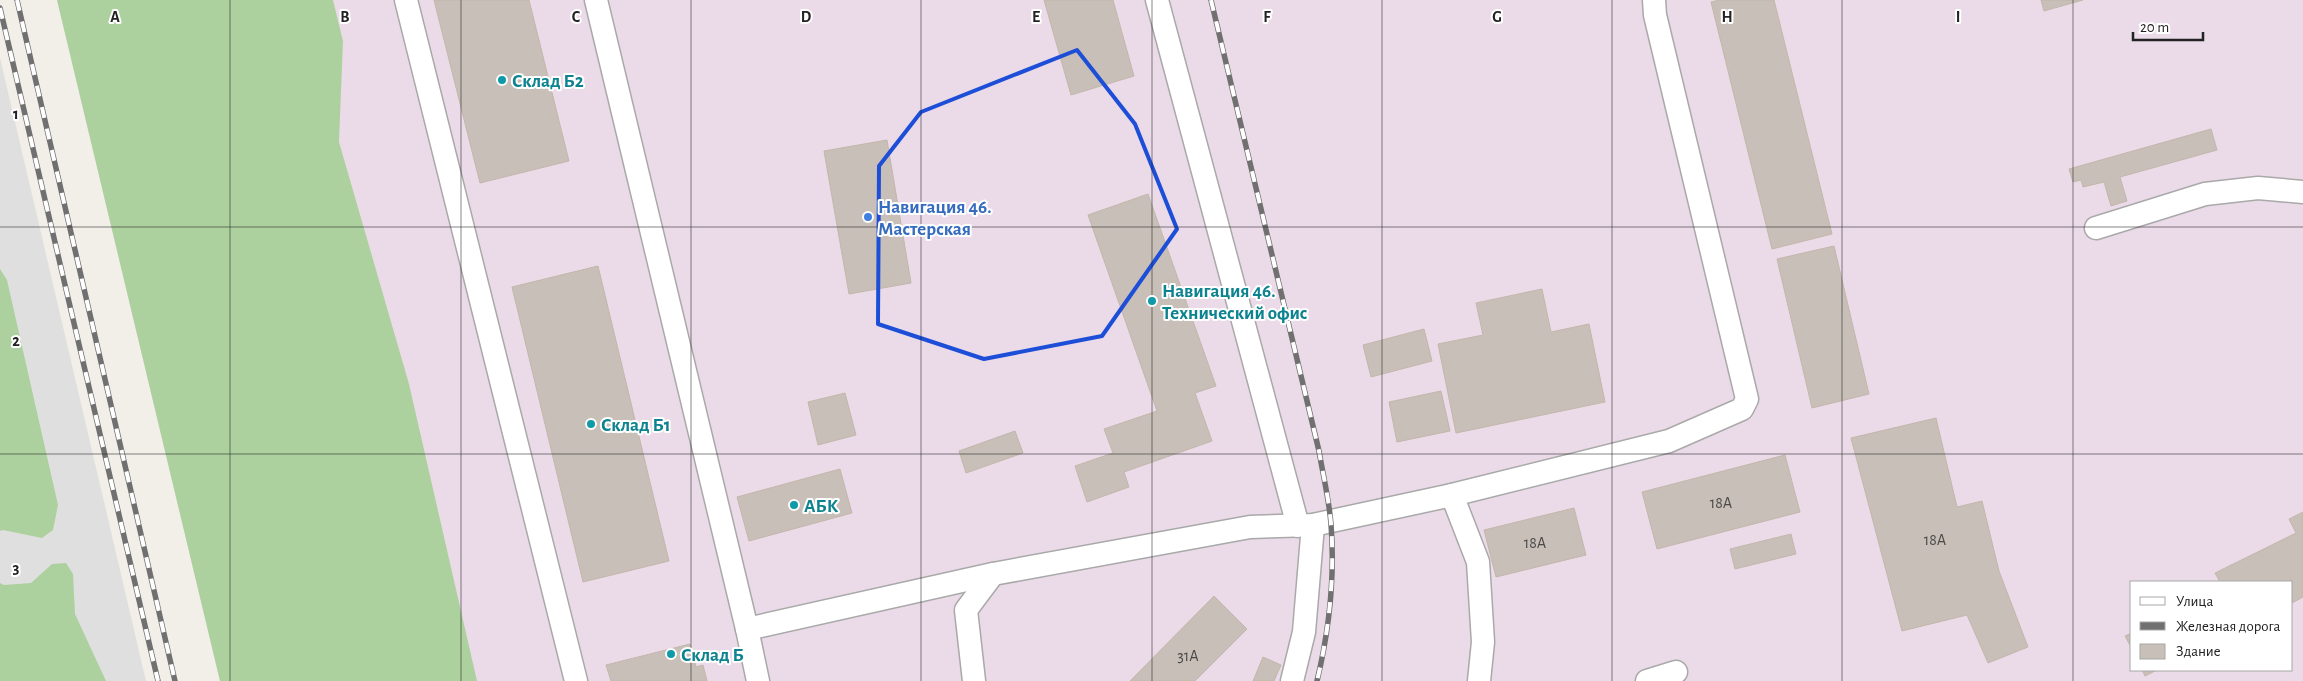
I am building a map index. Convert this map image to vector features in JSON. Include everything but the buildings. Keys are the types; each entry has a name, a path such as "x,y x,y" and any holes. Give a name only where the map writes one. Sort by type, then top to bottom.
{"street":[{"path":"406,0 576,681"},
{"path":"596,0 758,681"},
{"path":"1157,0 1306,526 1304,632 1292,681"},
{"path":"747,629 993,574 1250,526 1306,526 1452,495 1669,441 1742,409 1747,399 1655,15 1654,0"},
{"path":"2096,228 2204,194 2258,188 2303,192"},
{"path":"1452,495 1478,562 1483,642 1480,681"},
{"path":"974,681 966,610 993,574"},
{"path":"1646,681 1676,672"}],"highlighted area":[{"path":"1077,50 1135,124 1177,229 1102,336 984,359 878,324 879,166 921,112"}],"shaded area":[{"path":"57,0 2303,0 2303,681 220,681"},
{"path":"0,58 146,681 0,681"}],"green space":[{"path":"57,0 333,0 343,41 339,142 409,384 477,681 220,681"},
{"path":"0,269 7,280 58,505 53,530 42,538 0,531"},
{"path":"66,563 73,574 75,614 106,681 0,681 0,583 4,585 31,583 52,564"}],"railway":[{"path":"17,0 175,681"},
{"path":"1211,0 1319,451 1329,505 1332,544 1330,603 1325,643 1317,681"},
{"path":"0,8 158,681"}],"place":[{"name":"Склад Б2","path":"502,80"},
{"name":"Навигация 46. Мастерская","path":"868,217"},
{"name":"Навигация 46. Технический офис","path":"1152,301"},
{"name":"Склад Б1","path":"591,424"},
{"name":"АБК","path":"794,505"},
{"name":"Склад Б","path":"671,654"}]}
